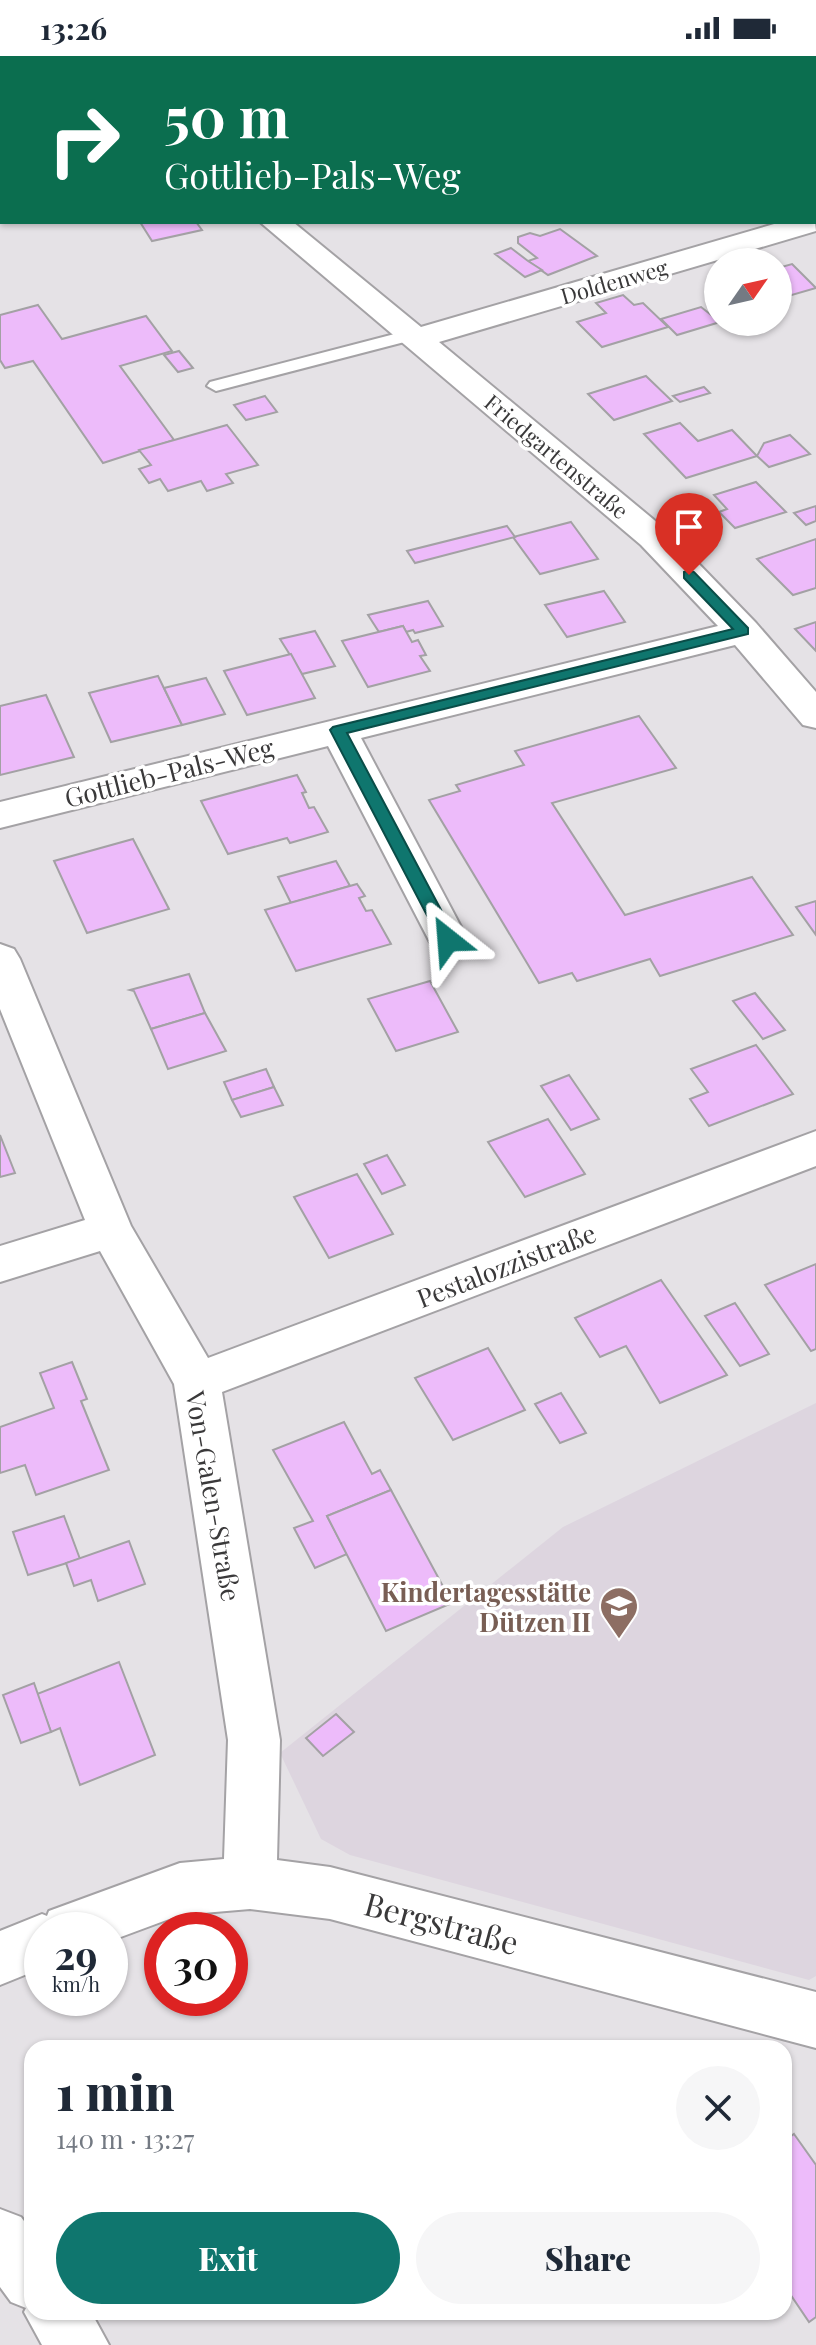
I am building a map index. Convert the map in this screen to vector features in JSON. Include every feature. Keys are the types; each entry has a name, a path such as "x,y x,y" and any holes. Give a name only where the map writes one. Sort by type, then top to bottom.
{"street":[{"name":"Friedgartenstraße","path":"277,224 653,537 743,631 816,716"},
{"name":"Doldenweg","path":"412,337 807,224"},
{"name":"Gottlieb-Pals-Weg","path":"0,815 743,631"},
{"path":"338,730 448,940"},
{"name":"Von-Galen-Straße","path":"0,959 111,1230 197,1382 254,1740 250,1883"},
{"name":"Pestalozzistraße","path":"197,1382 816,1148"},
{"path":"0,1264 111,1230"},
{"name":"Bergstraße","path":"117,1912 180,1889 250,1883 330,1893 816,2020"},
{"path":"0,1958 24,1948"},
{"path":"0,2238 24,2270"},
{"path":"60,2320 79,2345"}],"lane":[{"path":"216,386 412,337"}],"shaded area":[{"name":"Kindertagesstätte Dützen II","path":"816,1403 816,1976 809,1980 350,1855 321,1839 280,1753 563,1527"}],"building":[{"path":"141,224 198,224 202,230 152,241"},
{"path":"560,229 597,256 548,275 528,261 537,258 518,243 518,237 530,233 540,236"},
{"path":"511,248 542,270 525,277 495,254"},
{"path":"792,264 816,288 792,295"},
{"path":"623,295 634,305 643,303 668,327 602,347 577,322 606,313 596,303"},
{"path":"38,305 62,339 146,316 172,351 120,366 174,440 103,463 33,361 5,368 0,360 0,315"},
{"path":"701,307 704,309 704,327 677,335 661,319"},
{"path":"179,351 193,368 178,372 164,355"},
{"path":"646,376 672,401 614,420 588,394"},
{"path":"704,387 710,393 680,402 673,396"},
{"path":"265,396 277,412 246,420 234,405"},
{"path":"680,423 698,441 732,430 757,456 686,478 644,434"},
{"path":"227,425 258,465 226,474 233,483 207,491 201,481 168,491 160,479 149,483 139,469 151,465 139,450"},
{"path":"790,435 810,454 769,467 757,456 764,443"},
{"path":"756,482 786,512 735,528 719,512 727,509 714,495"},
{"path":"816,506 816,521 806,525 794,513"},
{"path":"571,522 598,559 540,574 513,537"},
{"path":"507,526 515,537 415,563 407,551"},
{"path":"816,539 816,588 793,595 757,559"},
{"path":"604,591 625,622 567,637 545,605"},
{"path":"428,601 443,626 415,633 413,630 406,632 403,626 379,632 368,615"},
{"path":"816,622 816,651 795,629"},
{"path":"403,626 412,642 418,640 426,655 420,656 430,671 368,687 342,641"},
{"path":"315,631 335,666 302,674 280,639"},
{"path":"291,654 315,698 247,715 224,671"},
{"path":"158,676 182,725 111,742 89,693"},
{"path":"206,678 225,714 182,725 164,688"},
{"path":"46,695 74,757 0,775 0,706"},
{"path":"639,716 676,768 552,803 625,915 752,877 793,935 660,976 650,959 577,981 572,973 539,983 429,800 460,791 456,785 524,765 515,751"},
{"path":"297,775 306,792 302,793 309,808 314,807 328,832 290,843 287,838 228,854 201,801"},
{"path":"133,839 169,909 87,933 54,861"},
{"path":"336,861 350,886 291,903 278,877"},
{"path":"357,884 365,896 359,898 366,911 372,910 391,944 296,971 265,910"},
{"path":"816,901 816,935 796,907"},
{"path":"189,974 205,1013 151,1029 134,991 130,990"},
{"path":"430,981 458,1032 396,1051 368,999"},
{"path":"755,993 785,1030 763,1039 733,1001"},
{"path":"205,1013 226,1051 168,1069 151,1029"},
{"path":"756,1045 793,1094 709,1126 690,1099 708,1092 691,1069"},
{"path":"266,1069 274,1087 232,1100 224,1082"},
{"path":"569,1075 599,1119 571,1130 541,1086"},
{"path":"274,1087 283,1105 241,1117 232,1100"},
{"path":"548,1119 585,1174 525,1197 488,1142"},
{"path":"0,1135 15,1173 0,1177"},
{"path":"387,1155 405,1185 382,1194 364,1164"},
{"path":"357,1174 393,1234 329,1258 294,1197"},
{"path":"816,1264 816,1349 811,1351 765,1285"},
{"path":"661,1280 727,1375 660,1403 626,1346 600,1357 575,1318"},
{"path":"735,1303 769,1354 740,1366 705,1316"},
{"path":"488,1348 525,1410 453,1440 415,1378"},
{"path":"72,1362 87,1399 81,1401 109,1470 36,1495 25,1465 0,1473 0,1427 54,1408 40,1373"},
{"path":"561,1393 586,1433 560,1443 535,1404"},
{"path":"344,1422 372,1474 380,1470 391,1490 327,1516 347,1554 315,1568 294,1528 313,1521 273,1450"},
{"path":"391,1490 452,1603 386,1631 327,1516"},
{"path":"64,1516 80,1559 28,1575 13,1532"},
{"path":"129,1541 145,1584 98,1601 91,1580 74,1586 66,1563"},
{"path":"119,1662 155,1755 80,1785 60,1728 51,1732 37,1694"},
{"path":"34,1683 51,1732 21,1743 3,1695"},
{"path":"336,1714 354,1732 323,1756 306,1738"},
{"path":"794,2134 816,2165 816,2317 809,2322 792,2297"}],"place":[{"name":"Kindertagesstätte Dützen II","path":"619,1640"}],"route":[{"path":"448,940 338,730 743,631 689,575"}]}
